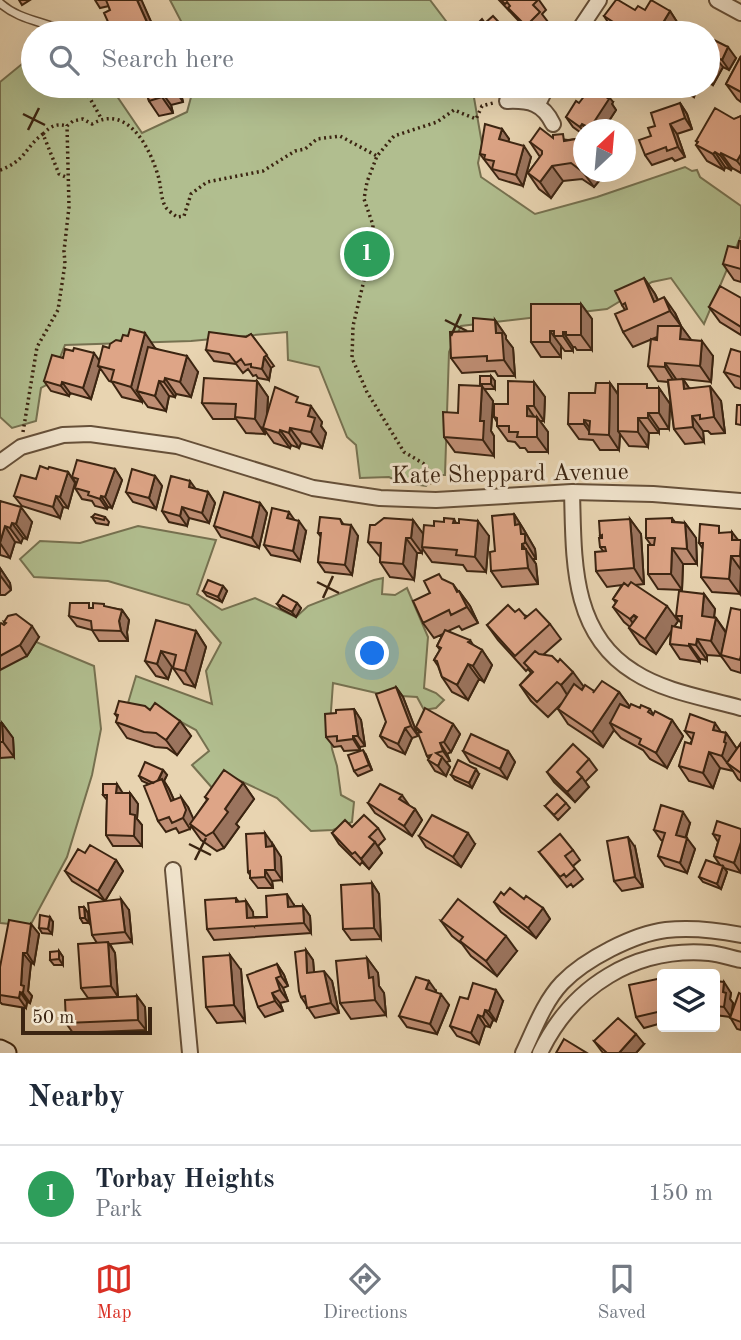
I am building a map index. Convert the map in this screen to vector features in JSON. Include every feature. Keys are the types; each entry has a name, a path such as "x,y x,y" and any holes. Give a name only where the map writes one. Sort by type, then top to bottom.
{"street":[{"path":"584,21 599,0"},
{"path":"717,0 741,13"},
{"path":"538,104 541,98"},
{"path":"508,101 524,100 538,104 553,124"},
{"name":"Kate Sheppard Avenue","path":"10,454 63,435 90,434 177,446 313,488 380,498 436,500 572,492 653,494 741,501"},
{"path":"0,441 10,454"},
{"path":"572,492 577,585 592,627 609,651 633,672 659,684 741,708"},
{"path":"173,870 190,1053"},
{"path":"523,1053 545,1007 562,983 590,960 624,943 664,930 712,929 741,935"},
{"path":"540,1053 560,1017 578,997 605,977 634,964 669,954 710,953 741,960"},
{"path":"0,1050 6,1053"}],"lane":[{"path":"0,3 14,14 31,21"}],"path":[{"path":"90,98 101,118"},
{"path":"436,500 426,465 404,452 367,392 352,358 353,326 372,247 373,225 364,198 366,182 377,156 394,136 437,122 454,110 476,119 482,106 490,104"},
{"path":"10,454 37,347 58,310 68,228 67,126 72,121 83,119 92,124 101,118 116,117 133,127 149,154 165,208 177,217 184,216 191,194 207,182 263,171 305,149 317,139 340,136 377,156"},
{"path":"0,170 21,160 32,142 50,127 59,124 67,126"},
{"path":"43,134 58,174 68,178"}],"green space":[{"path":"170,0 430,0 446,21 181,21"},
{"path":"21,65 21,98 118,98 142,133 187,112 191,98 474,98 482,144 478,163 481,177 535,214 597,197 685,167 692,171 697,170 700,177 741,206 741,236 704,324 671,278 652,282 607,309 461,326 449,352 445,475 433,475 426,486 399,482 389,477 360,478 356,445 347,437 319,367 288,360 287,332 191,341 65,345 50,383 41,388 36,421 12,428 0,417 0,82"},
{"path":"138,526 216,540 197,594 222,610 255,598 296,617 308,606 374,580 383,578 382,594 395,595 407,588 428,637 424,688 444,700 436,708 424,710 417,697 385,695 333,683 330,725 332,749 341,795 354,802 352,822 333,830 311,831 277,798 230,776 214,790 192,765 209,751 196,730 170,716 128,703 136,676 212,704 206,671 221,643 189,605 108,581 34,577 20,559 40,541 80,543"},
{"path":"0,627 94,666 101,729 92,775 67,857 30,926 0,923"}],"building":[{"path":"106,0 137,0 146,21 108,21 104,13 110,10"},
{"path":"501,0 538,0 533,5 540,12 531,21 521,21 508,8 510,6 507,2 505,4"},
{"path":"616,0 635,10 638,6 645,10 651,0 670,11 664,21 612,21 604,16"},
{"path":"720,43 728,47 722,60 720,59"},
{"path":"741,56 741,92 726,84"},
{"path":"583,98 609,99 596,119 573,119 573,122 566,117 576,101 579,103"},
{"path":"680,103 685,118 670,124 678,147 667,151 666,147 645,155 639,140 651,136 648,128 655,126 651,113"},
{"path":"715,108 734,119 741,116 741,154 737,161 721,153 713,154 696,145"},
{"path":"485,124 502,129 499,139 524,146 516,175 492,169 494,161 484,159 485,155 480,154"},
{"path":"540,128 553,138 553,135 563,134 564,141 573,140 573,164 552,166 540,182 528,173 542,151 530,142"},
{"path":"739,241 741,269 723,264 728,246 738,248"},
{"path":"644,278 654,302 664,297 670,311 623,332 615,314 627,309 615,291"},
{"path":"720,286 741,298 741,327 709,307"},
{"path":"531,304 581,304 581,335 566,335 566,332 563,332 563,336 554,336 554,331 550,331 550,342 531,342"},
{"path":"473,318 495,320 496,333 502,333 504,360 487,361 487,356 451,358 450,332 473,331"},
{"path":"658,326 681,326 680,339 702,341 700,366 665,363 665,367 648,366 651,339 657,340"},
{"path":"130,329 145,333 131,387 111,381 114,370 98,366 103,346 109,348 116,340 121,341 123,335 128,336"},
{"path":"209,332 246,337 251,334 267,355 264,357 262,369 251,367 251,364 245,365 241,359 236,363 229,354 206,350"},
{"path":"148,347 187,356 180,382 165,378 164,382 159,381 155,396 137,391"},
{"path":"74,348 94,353 83,388 62,382 61,386 44,381 52,355 63,358 65,349 73,351"},
{"path":"731,349 741,352 741,377 724,372"},
{"path":"480,376 491,376 491,384 480,384"},
{"path":"204,378 257,381 255,419 235,417 236,404 202,403"},
{"path":"683,379 684,389 710,386 714,417 700,419 700,415 692,416 693,427 674,429 668,380"},
{"path":"508,381 534,382 534,406 527,406 527,416 537,417 537,437 517,437 518,432 509,432 509,426 497,426 494,404 508,404"},
{"path":"596,383 610,383 609,435 589,434 590,421 584,420 584,424 568,424 569,393 595,393"},
{"path":"618,384 647,384 647,388 659,388 659,413 648,413 648,418 638,418 638,432 618,431"},
{"path":"459,385 482,386 480,421 484,421 483,440 444,437 443,412 458,413"},
{"path":"275,387 298,397 296,402 311,406 308,416 315,418 311,432 290,428 289,433 280,430 279,433 263,428"},
{"path":"737,405 741,405 741,425 736,424"},
{"path":"77,460 115,469 105,497 101,496 100,499 75,488 78,479 72,477"},
{"path":"40,466 68,472 60,497 56,496 53,507 14,496 21,475 36,479"},
{"path":"132,469 155,476 149,498 126,492"},
{"path":"171,476 190,481 189,487 208,492 202,513 182,507 180,516 162,511"},
{"path":"224,492 260,503 252,538 214,526"},
{"path":"0,501 21,507 16,524 12,523 10,528 5,526 0,542"},
{"path":"272,508 289,512 287,518 299,521 293,551 264,545"},
{"path":"95,514 105,517 104,520 92,517"},
{"path":"514,514 515,525 520,524 521,534 525,534 522,549 526,549 528,568 491,571 490,552 495,551 492,516"},
{"path":"320,517 340,519 342,524 351,525 345,565 318,562"},
{"path":"384,518 413,520 411,538 406,538 403,564 380,562 381,543 368,542 370,525 375,525"},
{"path":"444,518 454,519 453,523 459,523 459,519 478,521 475,557 456,555 457,550 422,547 424,525 434,526 434,521 444,522"},
{"path":"672,518 672,522 685,523 687,549 672,548 671,574 648,574 648,545 654,545 655,538 646,538 646,519"},
{"path":"630,519 634,568 596,571 595,552 606,551 605,547 600,547 599,538 602,538 602,535 600,536 599,521"},
{"path":"700,524 719,526 719,533 732,532 732,540 741,540 740,556 731,556 729,579 701,577 703,543 699,543"},
{"path":"439,574 459,591 467,607 451,615 449,610 423,623 413,601 430,593 424,581"},
{"path":"208,580 223,586 218,597 203,591"},
{"path":"631,582 667,606 645,639 629,628 637,617 634,615 630,619 613,607 617,601 613,599 624,583 628,586"},
{"path":"679,591 704,594 702,616 716,618 711,641 697,639 696,645 689,646 670,644 672,626 681,628 682,616 676,616"},
{"path":"283,595 297,603 292,612 277,604"},
{"path":"70,603 89,603 89,608 93,608 93,603 104,604 122,610 119,621 121,631 92,630 91,621 69,616"},
{"path":"508,605 515,612 519,609 526,617 524,619 536,609 550,624 515,656 487,625"},
{"path":"731,608 741,610 740,660 721,655"},
{"path":"16,614 32,626 20,645 0,656 0,624 4,625 8,616"},
{"path":"156,620 196,631 185,671 173,668 176,655 161,651 157,664 145,661"},
{"path":"445,630 470,640 468,642 482,650 473,666 468,664 457,685 442,677 437,661 434,660 441,648 437,646"},
{"path":"535,651 552,656 558,662 560,659 573,672 561,685 557,682 537,702 520,685 533,672 524,663"},
{"path":"602,681 619,692 592,732 558,709 574,684 582,690 585,685 594,691 593,693"},
{"path":"396,687 411,726 405,728 398,744 380,736 386,722 376,694"},
{"path":"119,701 145,706 150,710 155,703 180,721 166,740 156,733 144,732 116,722 118,715 115,714"},
{"path":"620,704 629,708 631,704 640,708 641,705 650,709 648,712 653,715 655,711 672,720 656,753 639,744 641,739 610,723"},
{"path":"425,708 453,724 444,742 440,743 443,751 436,753 442,757 438,766 428,760 431,755 427,756 418,733 421,732 416,727"},
{"path":"354,709 358,736 337,741 337,736 326,737 325,714"},
{"path":"690,714 715,723 713,730 726,733 722,756 709,752 703,773 679,766 685,742 691,744 694,733 685,731"},
{"path":"2,723 3,742 0,742"},
{"path":"471,734 508,751 500,769 463,751"},
{"path":"741,743 741,773 727,763"},
{"path":"573,744 589,759 577,772 582,777 567,792 547,772"},
{"path":"363,750 369,765 354,771 348,755"},
{"path":"458,760 476,769 469,783 451,775"},
{"path":"145,762 163,770 158,780 153,783 139,776"},
{"path":"224,770 243,783 225,809 228,812 213,832 206,836 190,824"},
{"path":"162,779 171,801 181,797 186,810 183,818 172,823 169,817 158,821 144,786"},
{"path":"103,784 117,784 116,793 130,793 130,814 135,815 134,836 106,835 107,795 103,795"},
{"path":"380,784 402,795 399,799 415,809 404,826 368,803"},
{"path":"557,794 566,803 554,815 545,806"},
{"path":"661,805 683,812 676,835 687,838 680,863 658,856 665,833 654,830"},
{"path":"364,815 378,828 369,837 375,842 361,859 355,852 352,854 332,833 345,820 352,827"},
{"path":"432,815 468,833 453,857 419,836"},
{"path":"717,821 741,829 741,842 734,863 714,856 720,836 713,834"},
{"path":"265,833 266,847 274,846 275,870 265,870 265,877 250,878 246,834"},
{"path":"560,834 573,850 565,856 575,869 566,877 564,874 560,877 539,852"},
{"path":"628,837 635,877 614,881 607,841"},
{"path":"90,845 116,860 98,891 65,871 78,849 85,853"},
{"path":"706,860 723,866 717,884 699,877"},
{"path":"372,883 374,928 343,929 341,885"},
{"path":"510,888 524,899 526,896 543,908 528,928 494,902 501,892 504,895"},
{"path":"287,894 288,907 303,906 304,923 207,929 205,900 236,898 236,902 246,901 247,918 267,917 266,896"},
{"path":"121,899 125,932 92,935 88,903"},
{"path":"458,899 506,936 486,961 460,941 463,937 441,921"},
{"path":"79,907 84,907 85,918 80,918"},
{"path":"40,915 50,917 48,929 39,928"},
{"path":"9,920 31,924 27,953 23,953 21,985 24,986 19,998 0,995 0,967"},
{"path":"108,942 111,986 81,988 78,944"},
{"path":"306,950 307,973 324,971 331,1003 307,1008 305,996 301,997 295,952"},
{"path":"59,951 59,959 50,960 50,952"},
{"path":"230,955 234,1005 206,1007 203,957"},
{"path":"367,958 369,978 373,977 375,1000 340,1003 336,961"},
{"path":"277,964 281,976 276,978 280,990 272,993 275,1001 258,1007 247,975"},
{"path":"416,977 429,981 426,989 441,994 430,1024 399,1016"},
{"path":"657,979 657,1012 636,1017 629,985"},
{"path":"720,982 724,982 723,992 726,993 724,1007 720,1007"},
{"path":"473,983 496,990 489,1011 485,1010 483,1017 478,1015 471,1033 450,1026 460,997 468,999"},
{"path":"739,993 741,994 741,1022 730,1018"},
{"path":"137,996 138,1020 66,1023 65,1000"},
{"path":"618,1018 636,1034 619,1053 607,1053 594,1041"},
{"path":"564,1039 587,1053 556,1053"}],"place":[{"name":"Torbay Heights","path":"367,254"}]}
